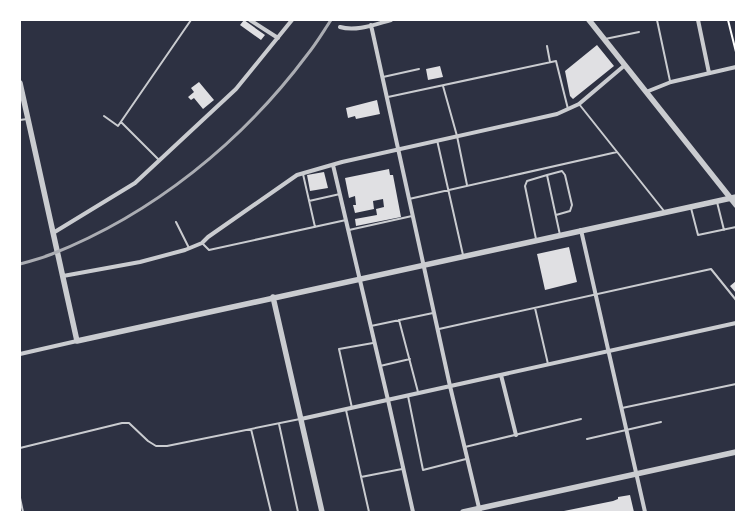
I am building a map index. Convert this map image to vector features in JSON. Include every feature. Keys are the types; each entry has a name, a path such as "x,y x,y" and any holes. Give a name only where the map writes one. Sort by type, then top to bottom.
{"street":[{"path":"250,20 278,38"},
{"path":"53,233 126,190 135,183 236,89 292,20"},
{"path":"340,27 347,29 391,20"},
{"path":"589,20 646,92 733,197 736,205"},
{"path":"698,20 709,73"},
{"path":"371,25 450,386 480,510"},
{"path":"63,276 140,262 190,249 202,243 208,237 297,175 398,149 557,114 579,104 625,65"},
{"path":"646,92 671,82 736,67"},
{"path":"20,84 77,341"},
{"path":"332,165 375,343 413,512"},
{"path":"20,354 733,197"},
{"path":"581,230 645,512"},
{"path":"273,298 322,512"},
{"path":"301,419 736,323"},
{"path":"501,375 516,435"},
{"path":"463,512 480,510 736,452"}],"lane":[{"path":"104,116 118,126 191,20"},
{"path":"657,20 671,82"},
{"path":"604,40 639,32"},
{"path":"547,46 550,62"},
{"path":"387,97 556,61 568,109"},
{"path":"382,78 419,69"},
{"path":"443,85 457,136 467,186"},
{"path":"579,104 665,212"},
{"path":"20,120 28,118"},
{"path":"120,122 160,160"},
{"path":"437,140 463,256"},
{"path":"409,199 617,152"},
{"path":"536,240 525,186 527,180 562,171 565,175 572,205 570,211 556,215"},
{"path":"303,174 315,227"},
{"path":"547,174 560,235"},
{"path":"309,201 340,194"},
{"path":"717,201 724,230"},
{"path":"691,206 698,235 736,227"},
{"path":"348,230 412,216"},
{"path":"202,243 209,250 346,220"},
{"path":"176,222 190,249"},
{"path":"438,330 711,269 736,300"},
{"path":"535,308 548,364"},
{"path":"370,326 434,312"},
{"path":"399,320 418,393"},
{"path":"352,408 339,349 375,343"},
{"path":"380,366 410,359"},
{"path":"621,408 736,384"},
{"path":"408,396 423,470 467,459"},
{"path":"346,410 369,512"},
{"path":"20,448 122,423 130,424 148,441 156,446 167,446 301,419"},
{"path":"465,447 581,419"},
{"path":"587,439 661,422"},
{"path":"279,424 298,512"},
{"path":"251,429 271,512"},
{"path":"361,477 403,469"},
{"path":"20,498 23,512"}],"path":[{"path":"728,20 736,52"}],"building":[{"path":"244,20 265,35 261,40 240,25"},
{"path":"597,45 614,66 573,99 570,96 565,71"},
{"path":"440,66 443,77 428,80 426,69"},
{"path":"199,82 214,100 203,109 194,98 191,100 188,97 194,92 191,88"},
{"path":"377,100 380,114 356,119 355,116 348,118 346,108"},
{"path":"389,169 390,175 393,175 401,217 356,226 355,219 377,215 376,209 384,207 383,199 373,201 374,209 355,213 353,205 356,205 355,196 349,198 345,178"},
{"path":"324,172 328,188 310,191 307,175"},
{"path":"569,247 577,282 545,290 537,254"},
{"path":"736,281 736,293 730,286"},
{"path":"630,495 634,512 559,512 613,501 618,499 618,497"}],"railway":[{"path":"20,264 48,255 89,238 160,196 193,172 224,146 282,87 310,51 331,20"}]}
